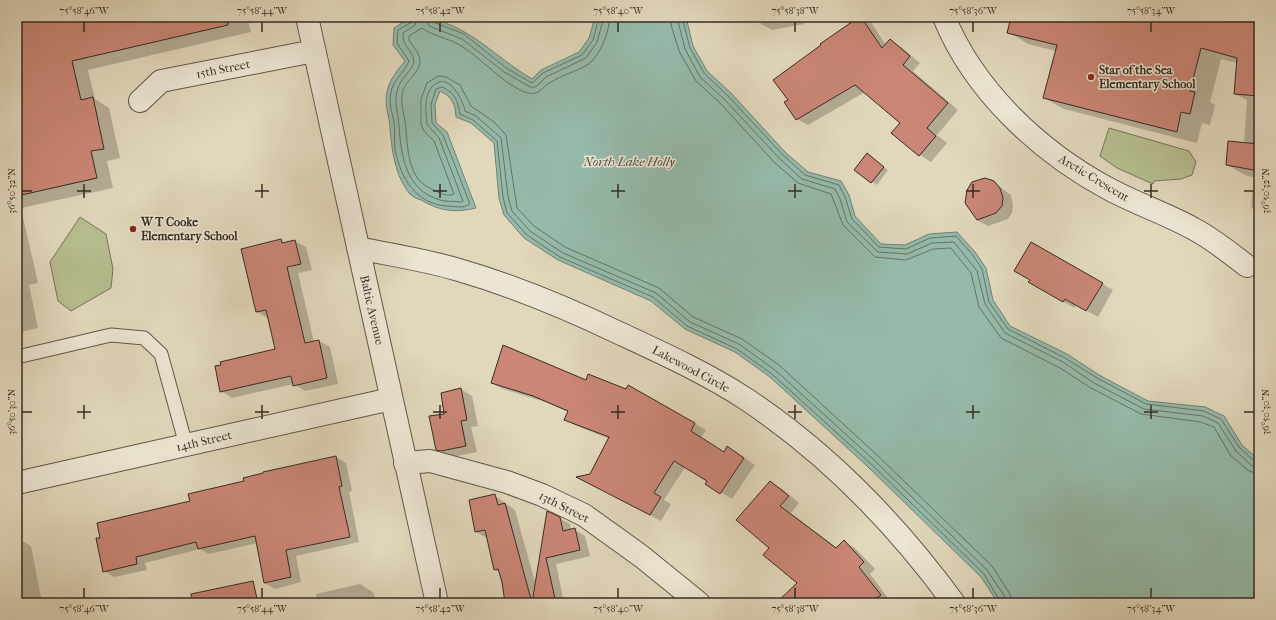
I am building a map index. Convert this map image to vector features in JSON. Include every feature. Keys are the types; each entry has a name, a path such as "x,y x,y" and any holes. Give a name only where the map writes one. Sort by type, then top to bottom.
{"street":[{"name":"Baltic Avenue","path":"307,17 436,603"},
{"name":"Arctic Crescent","path":"944,17 960,50 975,72 1002,106 1035,137 1075,169 1120,195 1194,229 1213,240 1247,266"},
{"name":"15th Street","path":"140,101 162,81 314,51"},
{"name":"Lakewood Circle","path":"358,248 458,269 509,286 596,322 691,366 774,419 822,457 883,516 954,603"},
{"name":"14th Street","path":"17,483 391,399"},
{"name":"13th Street","path":"405,463 430,461 508,482 542,495 584,515 641,556 700,603"}],"lane":[{"path":"17,357 111,335 144,338 161,354 186,445"}],"shaded area":[{"path":"1109,128 1189,151 1196,162 1192,175 1181,179 1154,181 1153,184 1117,168 1100,156"},
{"path":"80,217 106,234 113,269 111,288 71,311 58,301 50,262"}],"water":[{"name":"North Lake Holly","path":"412,17 446,23 462,30 532,79 541,70 579,52 589,38 595,17 686,17 693,46 707,71 731,93 786,153 808,172 841,181 849,195 855,216 881,244 905,245 929,234 957,232 975,252 986,268 993,300 1010,326 1067,354 1099,375 1148,401 1205,407 1224,416 1242,445 1259,460 1259,603 998,603 981,577 867,466 770,377 735,352 685,329 651,301 558,260 524,238 504,215 499,198 494,143 471,123 456,117 455,108 452,101 440,91 435,104 436,123 447,132 476,208 454,211 441,209 410,194 401,179 395,163 386,95 389,84 405,61 393,45 394,28"}],"building":[{"path":"17,17 227,17 228,25 72,61 81,100 93,97 104,149 91,151 97,178 17,196"},
{"path":"861,17 882,48 890,39 910,56 903,65 948,103 927,128 936,136 919,156 891,133 900,123 855,85 796,120 784,102 788,100 773,80 821,45 820,44"},
{"name":"Star of the Sea Elementary School","path":"1011,17 1259,17 1259,96 1234,94 1237,58 1201,48 1190,91 1195,92 1190,114 1181,112 1177,132 1043,98 1057,45 1007,33"},
{"path":"1228,141 1259,144 1259,171 1226,165"},
{"path":"867,153 884,167 871,183 854,170"},
{"path":"985,178 994,181 1000,188 1003,198 1002,206 996,213 977,220 965,203 967,190 972,182"},
{"path":"281,239 282,243 295,240 301,264 287,267 305,343 319,340 327,378 293,386 291,376 220,392 215,366 221,365 220,362 275,349 266,310 256,312 241,249"},
{"path":"1031,242 1103,283 1086,311 1065,299 1063,302 1028,282 1030,280 1014,271"},
{"path":"503,345 586,380 588,374 626,389 628,385 695,423 691,431 724,452 727,446 744,458 720,494 705,484 707,481 674,461 654,493 661,497 650,515 576,477 590,474 609,437 564,420 568,411 533,396 491,383"},
{"path":"461,388 467,420 461,421 466,446 441,451 436,450 429,416 444,414 441,393"},
{"path":"336,456 342,486 339,487 350,537 286,550 291,577 264,583 255,536 198,549 196,542 136,557 137,564 103,572 96,538 100,538 97,523 190,501 188,494 244,481 243,478 263,472"},
{"path":"770,481 789,496 780,506 836,548 844,540 864,562 859,567 881,595 869,603 776,603 797,583 763,555 769,548 736,520"},
{"path":"495,494 498,505 505,503 532,603 505,603 502,582 498,569 494,570 485,530 475,532 469,500"},
{"path":"547,511 560,517 563,531 575,528 580,550 546,558 556,603 532,603"},
{"path":"253,581 258,603 192,603 191,594"}],"place":[{"name":"Star of the Sea Elementary School","path":"1091,77"},
{"name":"W T Cooke Elementary School","path":"133,229"}]}
